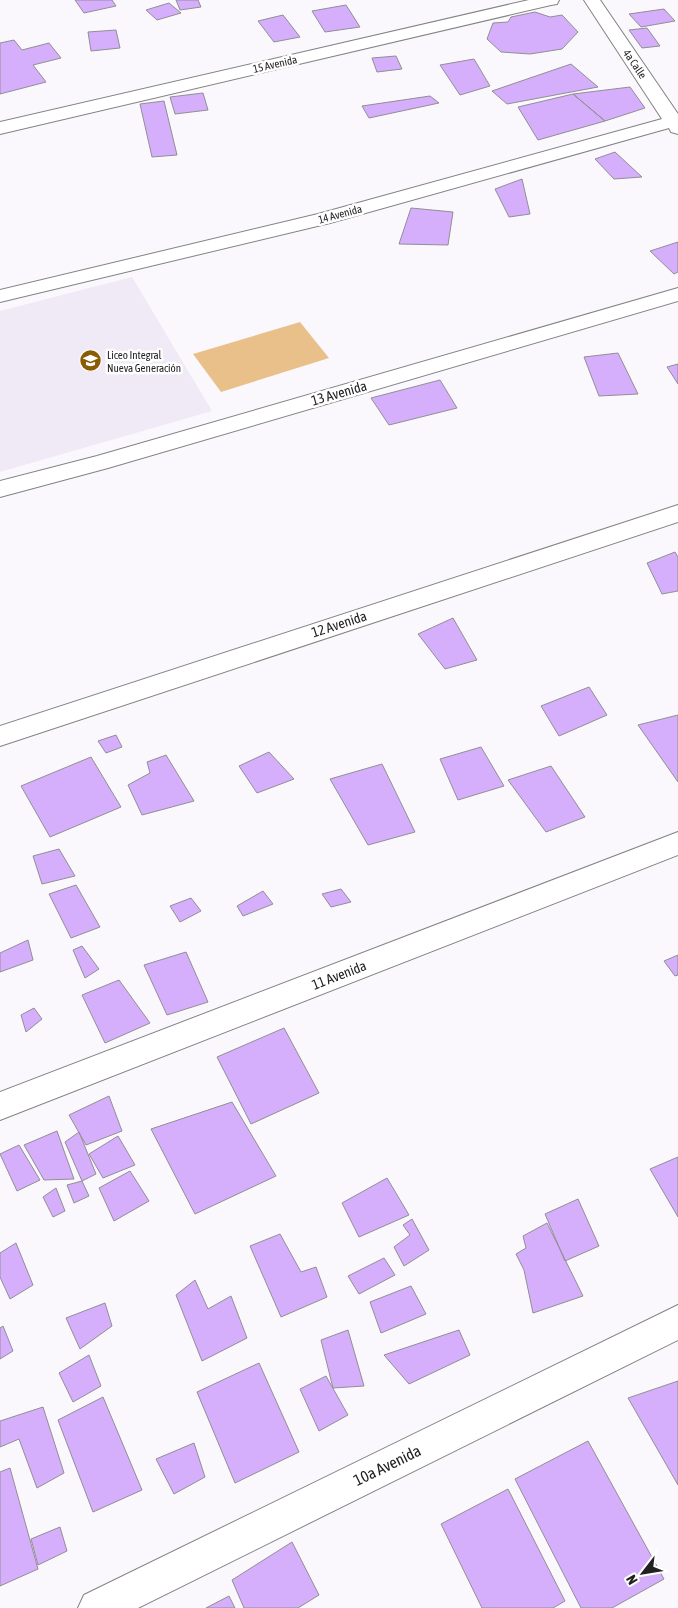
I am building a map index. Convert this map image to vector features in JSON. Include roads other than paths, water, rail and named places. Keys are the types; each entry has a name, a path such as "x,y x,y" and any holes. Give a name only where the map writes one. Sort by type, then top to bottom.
{"street":[{"name":"15 Avenida","path":"0,128 551,0"},
{"name":"4a Calle","path":"592,0 677,123"},
{"name":"14 Avenida","path":"0,296 323,219 677,123"},
{"name":"13 Avenida","path":"0,489 100,463 678,294"},
{"name":"12 Avenida","path":"0,736 678,513"},
{"name":"11 Avenida","path":"0,1106 678,843"},
{"name":"10a Avenida","path":"97,1608 678,1322"}],"place":[{"name":"Liceo Integral Nueva Generación","path":"91,361"}]}
